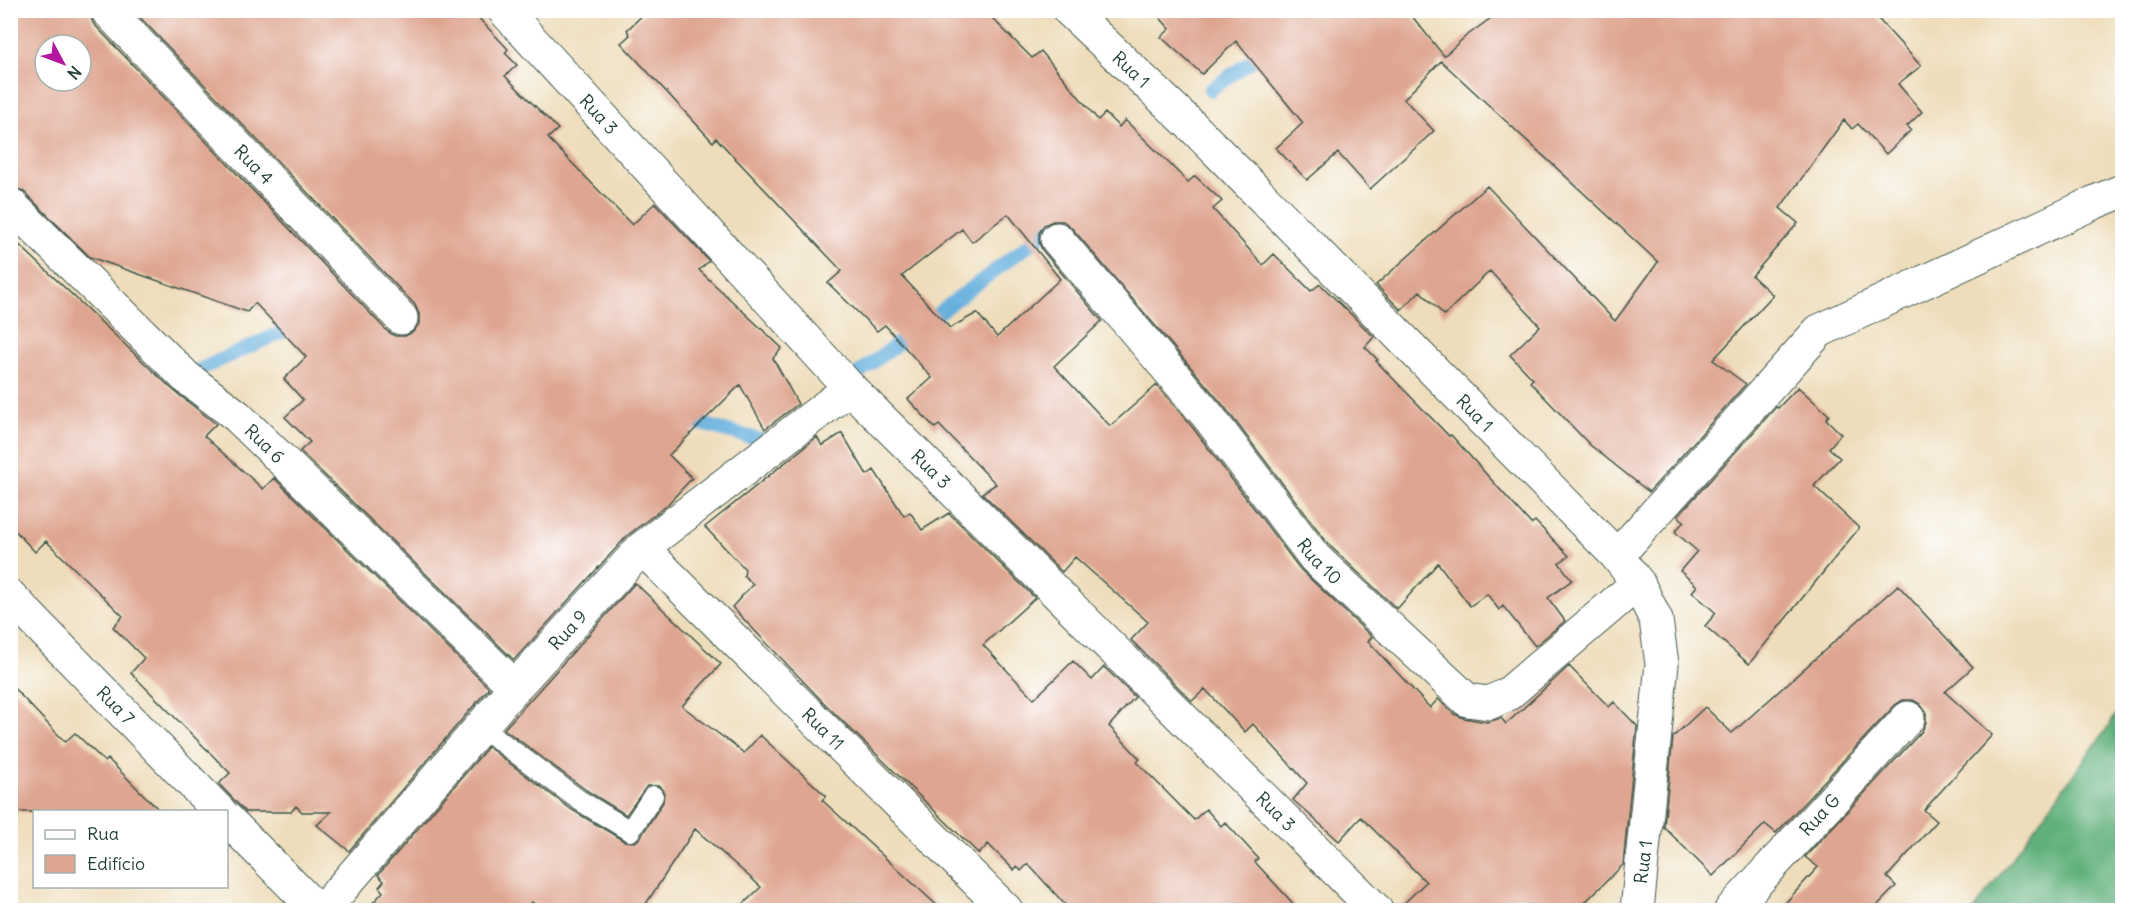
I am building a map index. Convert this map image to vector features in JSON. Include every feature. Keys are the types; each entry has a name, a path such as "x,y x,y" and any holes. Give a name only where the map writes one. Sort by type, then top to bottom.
{"street":[{"name":"Rua 4","path":"107,10 401,318"},
{"name":"Rua 3","path":"504,10 850,388 1376,910"},
{"name":"Rua 1","path":"1069,10 1194,128 1617,556 1638,583 1656,620 1662,664 1637,910"},
{"path":"1617,556 1819,331 2093,202 2122,191"},
{"name":"Rua 6","path":"10,204 186,377 237,416 515,687"},
{"name":"Rua 10","path":"1057,239 1209,416 1315,558 1467,700 1489,703 1508,693 1638,583"},
{"name":"Rua 9","path":"323,910 515,687 642,548 850,388"},
{"name":"Rua 11","path":"642,548 1006,910"},
{"name":"Rua 7","path":"10,596 218,810"},
{"name":"Rua G","path":"1731,910 1908,718"},
{"path":"228,820 317,910"}],"lane":[{"path":"481,727 579,800 630,831 653,796"}],"green space":[{"path":"2122,706 2122,910 1974,910 2103,734"}],"building":[{"path":"10,10 89,10 93,23 387,331 395,336 405,336 413,332 419,324 419,314 415,305 133,10 471,10 508,49 505,53 517,65 505,76 558,129 548,138 632,225 655,203 709,261 699,270 782,348 773,358 798,404 765,429 740,385 669,455 692,478 667,505 628,535 514,660 300,451 310,442 285,417 303,400 284,379 306,357 255,303 247,312 90,257 23,191 10,186 10,160 16,153 10,148"},
{"path":"648,10 984,10 1032,58 1041,51 1098,120 1105,113 1119,127 1125,120 1188,182 1195,176 1222,201 1213,209 1263,265 1274,254 1311,291 1320,284 1374,337 1365,347 1378,360 1376,361 1449,436 1451,435 1531,524 1535,521 1569,556 1559,563 1572,580 1548,598 1565,621 1535,646 1503,606 1499,610 1487,594 1470,606 1438,563 1397,609 1329,545 1223,405 1071,227 1063,221 1053,221 1044,225 1039,233 1039,243 1043,251 1102,321 1054,366 1110,426 1157,385 1193,428 1300,569 1372,637 1368,641 1430,708 1438,699 1454,714 1464,718 1487,722 1501,718 1506,724 1569,666 1609,707 1614,702 1637,726 1623,865 1577,910 1397,910 1426,882 1361,817 1339,841 1293,800 1307,783 1253,724 1245,732 1205,689 1192,701 1131,640 1148,622 1075,557 1062,572 982,493 996,484 939,425 935,428 908,399 932,378 885,325 877,331 828,283 842,271 716,138 713,142 621,43 630,35 627,30","holes":["1008,214 1060,279 997,337 977,313 950,328 902,276 962,229 972,242"]},
{"path":"1153,10 1407,10 1444,56 1465,37 1502,10 1870,10 1921,66 1898,84 1922,112 1907,126 1911,130 1886,154 1858,124 1852,129 1844,120 1780,208 1798,223 1752,276 1773,295 1713,360 1746,384 1649,492 1590,445 1530,382 1533,379 1510,355 1540,326 1490,271 1444,315 1420,291 1401,310 1376,285 1487,186 1615,321 1658,262 1441,61 1404,99 1434,131 1370,189 1338,153 1307,180 1276,148 1303,123 1236,41 1202,74 1161,37 1170,29"},
{"path":"10,236 173,390 216,424 204,436 263,489 274,478 489,688 349,851 317,825 331,812 302,812 296,806 291,812 246,812 219,784 230,773 131,673 144,658 113,627 123,616 46,541 35,552 10,525"},
{"path":"1798,387 1829,415 1826,419 1841,434 1829,448 1840,458 1814,486 1859,528 1749,664 1705,626 1716,613 1692,592 1697,586 1680,571 1697,551 1675,532 1684,521 1678,516 1776,407 1778,408"},
{"path":"842,433 867,475 874,470 904,516 910,512 922,530 949,513 1035,598 983,645 1034,699 1073,661 1092,680 1104,667 1135,697 1109,726 1140,759 1137,762 1194,820 1206,809 1221,826 1225,822 1258,858 1255,862 1299,910 1070,910 1028,864 1021,871 1017,866 1014,870 988,844 979,854 826,705 732,607 753,584 744,576 745,569 705,527 817,437 822,446"},
{"path":"635,583 721,664 682,706 744,753 760,735 826,796 822,800 942,910 737,910 761,887 695,829 642,910 543,910 532,902 525,910 366,910 383,892 379,887 384,881 378,875 488,747 572,810 624,841 635,842 640,838 663,802 664,791 660,786 647,786 626,815 586,790 504,729"},
{"path":"1898,585 1973,667 1945,692 1992,735 1924,810 1937,821 1887,877 1896,886 1873,910 1779,910 1818,867 1805,857 1922,731 1926,722 1926,712 1920,704 1913,700 1903,700 1895,705 1776,833 1765,824 1713,876 1664,827 1673,737 1705,707 1732,733"},
{"path":"10,684 65,742 75,733 105,762 108,759 159,810 33,810 33,812 10,812"}],"waterway":[{"path":"1210,90 1267,50"},
{"path":"844,384 1075,210"},
{"path":"194,372 291,328 299,330"},
{"path":"683,419 768,442 773,438"}]}
